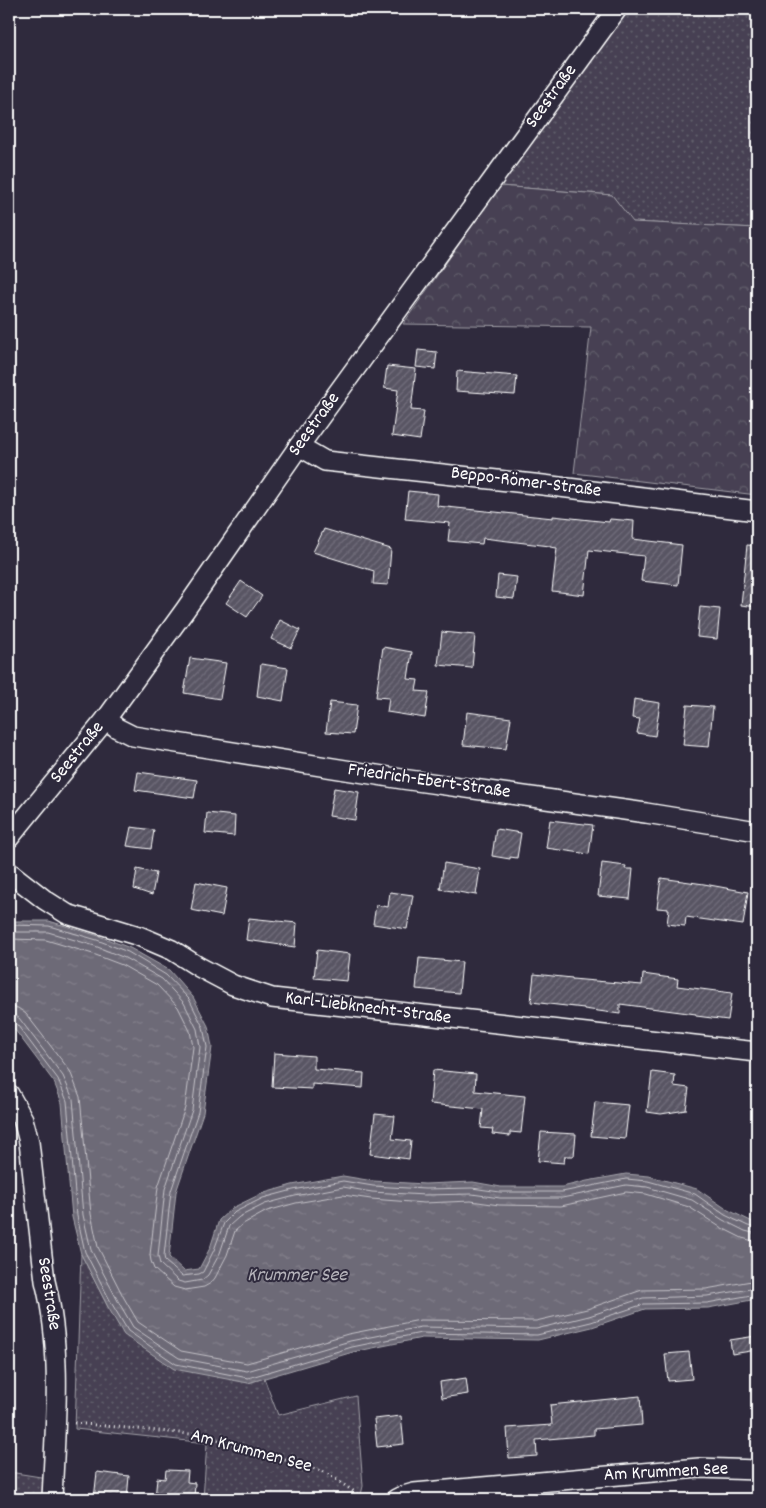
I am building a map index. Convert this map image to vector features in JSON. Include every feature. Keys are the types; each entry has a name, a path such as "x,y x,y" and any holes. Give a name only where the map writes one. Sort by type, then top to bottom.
{"street":[{"name":"Seestraße","path":"9,838 106,719 191,602 299,446 616,9"},
{"name":"Beppo-Römer-Straße","path":"299,446 325,461 757,511"},
{"name":"Friedrich-Ebert-Straße","path":"106,719 117,728 134,736 757,831"},
{"name":"Karl-Liebknecht-Straße","path":"9,872 45,900 67,914 139,936 172,950 233,985 272,998 757,1052"},
{"name":"Seestraße","path":"9,1094 23,1119 29,1142 45,1281 50,1302 55,1343 52,1499"},
{"name":"Am Krummen See","path":"396,1499 400,1496 414,1493 646,1472 700,1468 757,1470"}],"path":[{"name":"Am Krummen See","path":"71,1423 201,1435 325,1472 363,1499"}],"green space":[{"path":"625,9 757,9 757,228 632,222 612,195 500,186"},
{"path":"500,186 612,195 633,222 757,228 757,495 574,473 591,327 403,324"},
{"path":"81,1254 108,1307 248,1383 264,1378 278,1415 356,1396 363,1486 360,1499 203,1499 207,1443 75,1429"},
{"path":"9,1472 47,1478 42,1499 9,1499"}],"water":[{"name":"Krummer See","path":"9,921 49,921 99,936 130,948 169,970 193,997 208,1026 212,1047 203,1113 176,1192 169,1257 184,1271 199,1269 210,1248 219,1220 232,1208 261,1194 292,1185 343,1176 373,1181 425,1184 473,1182 501,1187 562,1187 626,1174 649,1176 697,1189 728,1210 757,1224 757,1299 708,1308 645,1309 592,1327 538,1340 422,1338 353,1352 248,1383 174,1369 124,1335 81,1254 72,1217 62,1103 54,1082 9,1022"}],"building":[{"path":"418,350 437,352 435,369 416,367"},
{"path":"387,366 416,369 411,410 424,411 420,440 392,436 398,390 384,388"},
{"path":"457,371 517,376 515,395 456,391"},
{"path":"408,491 438,494 437,506 553,518 553,516 609,522 610,519 634,521 633,539 682,545 678,585 641,581 644,556 589,550 584,595 552,591 557,548 483,538 482,544 448,541 450,523 405,519"},
{"path":"324,529 391,549 388,585 373,584 374,571 313,552"},
{"path":"747,545 757,546 757,607 741,605"},
{"path":"498,575 517,577 514,599 496,597"},
{"path":"241,581 262,596 247,617 226,603"},
{"path":"700,607 720,609 717,639 697,637"},
{"path":"280,620 300,630 291,648 271,639"},
{"path":"442,632 475,635 472,668 438,665"},
{"path":"383,647 412,652 408,679 418,680 416,691 429,692 425,718 387,712 389,698 376,697"},
{"path":"190,658 226,663 220,699 184,693"},
{"path":"261,664 288,668 283,701 257,696"},
{"path":"634,699 660,703 655,736 637,733 640,719 632,718"},
{"path":"330,702 357,705 353,734 326,732"},
{"path":"687,705 713,707 709,747 683,745"},
{"path":"467,712 511,718 506,749 463,745"},
{"path":"138,772 197,780 194,798 135,790"},
{"path":"334,788 359,792 355,820 329,816"},
{"path":"207,813 235,816 234,836 205,833"},
{"path":"550,820 593,825 589,854 546,848"},
{"path":"131,827 154,830 151,849 127,846"},
{"path":"496,829 521,833 517,858 510,857 510,859 492,856"},
{"path":"444,863 480,869 476,895 440,889"},
{"path":"602,863 626,866 625,869 633,869 630,899 598,896"},
{"path":"137,869 156,873 152,895 134,889"},
{"path":"661,878 748,892 743,925 686,917 685,926 667,924 669,909 657,908"},
{"path":"196,882 227,888 222,916 191,910"},
{"path":"390,892 413,895 407,929 373,924 376,905 388,907"},
{"path":"249,918 297,923 295,947 246,940"},
{"path":"317,950 350,954 347,981 314,978"},
{"path":"419,958 462,962 459,993 416,989"},
{"path":"534,974 642,985 643,974 678,979 677,986 732,993 728,1020 620,1004 620,1014 531,1002"},
{"path":"274,1053 314,1056 314,1069 364,1073 363,1088 312,1084 312,1089 272,1087"},
{"path":"433,1070 476,1074 475,1091 525,1096 521,1133 510,1132 510,1136 492,1134 493,1129 481,1128 483,1109 430,1104"},
{"path":"652,1072 675,1075 674,1086 689,1088 686,1110 661,1114 647,1112"},
{"path":"595,1102 629,1105 625,1139 591,1136"},
{"path":"375,1114 395,1116 392,1139 411,1141 409,1159 370,1154"},
{"path":"541,1132 576,1134 574,1156 565,1156 564,1163 538,1161"},
{"path":"756,1336 757,1350 732,1354 730,1340"},
{"path":"689,1352 692,1379 668,1381 665,1354"},
{"path":"466,1378 468,1394 442,1398 440,1382"},
{"path":"640,1396 642,1425 594,1429 594,1435 536,1440 537,1456 509,1458 507,1428 552,1425 550,1405"},
{"path":"401,1416 404,1444 377,1447 374,1419"},
{"path":"166,1470 188,1471 187,1482 195,1483 194,1499 155,1499 157,1478 165,1479"},
{"path":"97,1472 129,1476 127,1499 94,1499"}]}
